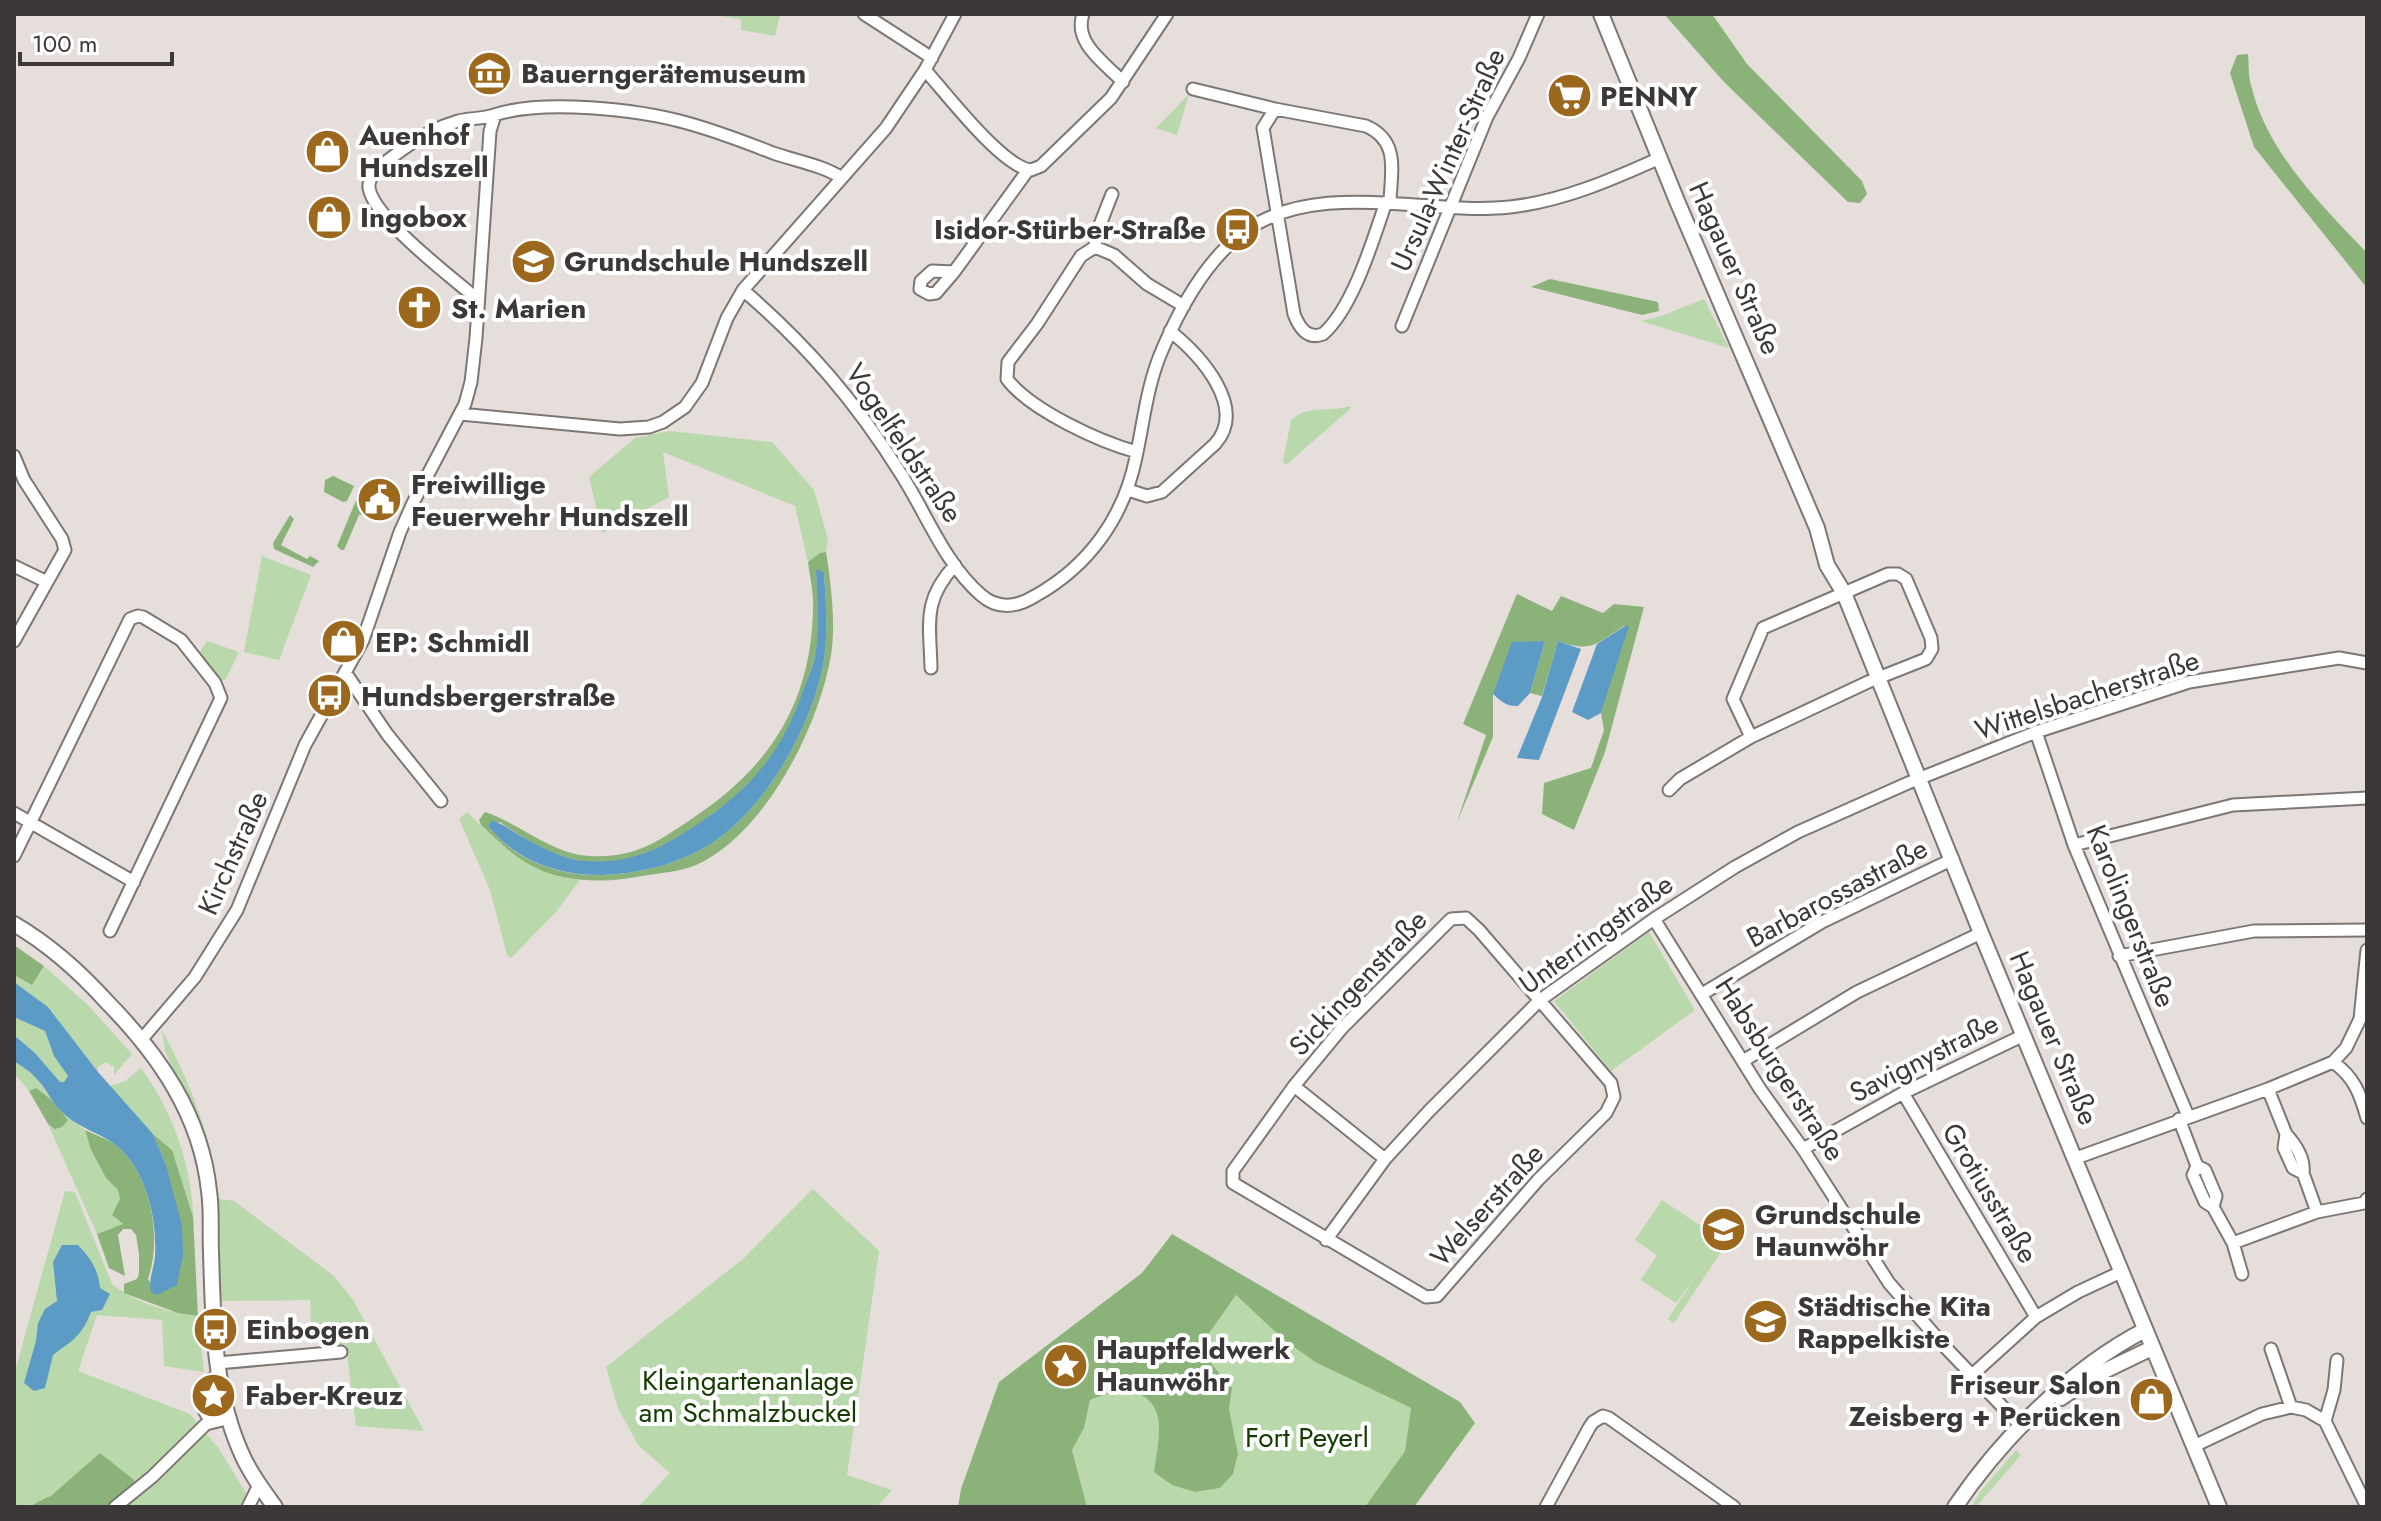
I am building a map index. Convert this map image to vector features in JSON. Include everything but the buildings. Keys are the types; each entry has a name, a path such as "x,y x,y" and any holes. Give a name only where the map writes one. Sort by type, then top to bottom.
{"street":[{"path":"864,14 932,58"},
{"path":"460,414 620,429 649,427 663,422 685,407 702,383 727,318 743,290 886,128 925,70 955,14"},
{"path":"1083,14 1080,29 1086,44 1123,82"},
{"path":"954,272 1028,170 1041,166 1123,82 1167,14"},
{"name":"Ursula-Winter-Straße","path":"1402,326 1487,117 1519,58 1538,14"},
{"name":"Hagauer Straße","path":"1601,14 1823,542 1829,569 1843,590 1981,933 2219,1507"},
{"path":"925,70 1000,153 1028,170"},
{"path":"1193,89 1275,109 1366,126 1378,131 1386,140 1391,154 1388,202 1352,289 1328,329 1317,336 1302,330 1294,314 1263,128 1275,109"},
{"path":"478,300 398,230 377,205 369,188 369,180 405,147 428,133 458,121 495,115 509,109 554,107 665,118 729,136 842,178"},
{"name":"Kirchstraße","path":"142,1039 195,977 237,910 305,745 372,619 400,532 460,414 471,382 490,131 495,115"},
{"path":"1170,331 1200,360 1213,379 1228,412 1227,422 1215,444 1162,492 1147,496 1128,490 1152,375 1170,331 1184,306 1209,268 1235,240 1276,214 1327,205 1388,202 1508,207 1548,201 1598,185 1660,158"},
{"path":"1095,247 1096,235 1112,194"},
{"path":"1095,247 1114,255 1147,284 1184,306"},
{"path":"1095,247 1081,256 1037,324 1013,353 1005,370 1007,379 1019,392 1066,422 1116,447 1137,452"},
{"name":"Vogelfeldstraße","path":"743,290 790,331 834,380 900,473 955,565 981,596 992,602 1009,606 1028,600 1063,578 1092,551 1114,519 1128,490"},
{"path":"14,456 24,480 64,545 62,557 14,641"},
{"path":"931,668 931,601 935,589 955,565"},
{"path":"14,566 47,582"},
{"path":"1669,790 1680,779 1751,737 1926,659 1932,649 1931,638 1909,583 1903,576 1888,574 1843,590 1769,624 1761,631 1733,699 1751,737"},
{"path":"14,856 133,616 143,617 181,640 215,683 221,698 110,931"},
{"name":"Wittelsbacherstraße","path":"1920,778 2036,732 2189,682 2339,658 2367,663"},
{"path":"345,672 387,734 441,801"},
{"name":"Karolingerstraße","path":"2036,732 2074,845 2183,1117 2197,1166 2193,1175 2205,1202 2213,1207 2233,1243"},
{"name":"Unterringstraße","path":"1326,1240 1385,1159 1540,1000 1654,919 1735,867 1798,832 1920,778"},
{"path":"2074,845 2233,805 2367,798"},
{"path":"14,813 134,882"},
{"name":"Barbarossastraße","path":"1702,994 1822,922 1953,859"},
{"name":"Sickingenstraße","path":"1233,1183 1233,1171 1294,1086 1342,1028 1451,919 1466,918 1540,1000"},
{"name":"Habsburgerstraße","path":"1654,919 1889,1283 2022,1427"},
{"path":"14,924 47,944 72,965 142,1039 171,1078 188,1113 201,1149 209,1191 223,1419 259,1485 275,1507"},
{"path":"2119,956 2254,931 2367,930"},
{"path":"1743,1061 1857,992 1981,933"},
{"path":"2076,1158 2268,1089 2333,1062 2346,1048 2360,1019 2367,950"},
{"name":"Welserstraße","path":"1233,1183 1426,1297 1437,1296 1538,1180 1606,1113 1614,1097 1611,1083 1540,1000"},
{"name":"Savignystraße","path":"1803,1149 1903,1093 2024,1035"},
{"path":"2333,1062 2348,1073 2359,1091 2367,1118"},
{"path":"1294,1086 1385,1159"},
{"path":"2268,1089 2286,1134 2284,1148 2293,1168 2303,1173 2317,1212"},
{"name":"Grotiusstraße","path":"1903,1093 2036,1317"},
{"path":"2242,1274 2233,1243 2317,1212 2364,1203 2367,1199"},
{"path":"1972,1375 2036,1317 2078,1292 2121,1272"},
{"path":"1955,1507 1969,1486 2049,1397 2094,1361 2145,1330"},
{"path":"2037,1412 2094,1376 2152,1348"},
{"path":"2271,1349 2291,1407"},
{"path":"223,1419 208,1417 205,1412 209,1381 218,1369 341,1352"},
{"path":"2325,1421 2334,1390 2337,1360"},
{"path":"2194,1446 2262,1414 2291,1407 2306,1410 2325,1421 2367,1507"},
{"path":"1546,1507 1589,1428 1599,1418 1609,1418 1734,1507"},
{"path":"115,1507 152,1477 206,1424 223,1419"},
{"path":"248,1507 259,1485"}],"green space":[{"path":"709,14 780,14 775,36 741,30 741,19"},
{"path":"1664,14 1712,14 1747,64 1862,181 1867,194 1860,203 1848,202 1724,82"},
{"path":"2248,54 2251,85 2269,132 2298,176 2367,253 2367,288 2254,147 2230,73 2237,55"},
{"path":"1189,94 1177,135 1156,128"},
{"path":"1550,279 1658,302 1659,311 1642,315 1531,287"},
{"path":"1704,299 1729,348 1641,321 1661,316"},
{"path":"1351,408 1286,465 1283,462 1291,420 1311,410"},
{"path":"669,431 772,442 814,490 828,539 826,552 808,562 795,506 663,452 669,497 602,533 589,477 635,438"},
{"path":"333,476 354,486 347,501 324,492 325,480"},
{"path":"360,491 371,497 370,502 386,509 381,516 372,513 359,515 344,550 341,550 337,546"},
{"path":"290,515 294,519 281,545 307,559 310,556 319,561 313,567 274,549 273,543"},
{"path":"826,552 833,631 825,683 815,714 785,775 766,804 745,829 721,850 696,865 676,871 615,880 573,879 527,863 481,825 479,820 485,812 562,850 606,856 632,852 655,842 718,800 763,756 794,705 810,644 813,604 808,562","holes":["816,571 824,573 826,647 822,671 805,722 762,795 723,835 690,855 653,868 586,875 539,864 511,849 488,826 500,822 560,856 605,862 636,858 656,850 708,818 756,778 788,728 815,656 819,624"]},
{"path":"262,556 311,575 279,660 244,652"},
{"path":"1517,594 1552,611 1561,596 1603,613 1614,604 1644,607 1605,752 1574,830 1542,814 1544,783 1591,768 1604,730 1601,713 1628,626 1593,645 1570,645 1558,641 1542,696 1530,693 1545,641 1493,694 1493,737 1457,822 1486,735 1463,724"},
{"path":"207,641 239,652 226,679 222,680 200,652"},
{"path":"467,812 531,864 580,880 555,913 511,958 507,955 490,890 459,819"},
{"path":"1649,932 1695,1010 1611,1071 1554,1001"},
{"path":"14,945 44,966 32,985 14,975"},
{"path":"44,966 87,1004 132,1054 114,1075 114,1067 106,1062 98,1067 98,1072 48,1007 14,982 14,975 32,985"},
{"path":"14,1017 45,1031 54,1056 68,1076 64,1082 60,1082 35,1053 14,1035"},
{"path":"162,1030 199,1112 219,1199 234,1201 334,1276 353,1300 424,1431 356,1426 346,1345 322,1346 318,1343 311,1332 310,1300 222,1301 199,1126 165,1051"},
{"path":"14,1061 34,1075 53,1101 36,1088 29,1091 14,1073"},
{"path":"141,1068 166,1109 183,1153 192,1199 194,1223 194,1248 193,1217 172,1150 153,1134 110,1086 125,1081"},
{"path":"36,1088 53,1101 68,1120 62,1127 55,1129 48,1124 29,1091"},
{"path":"65,1114 85,1130 91,1150 106,1178 118,1190 120,1199 115,1219 124,1224 97,1234 48,1124 55,1129 68,1120"},
{"path":"85,1130 118,1147 139,1174 154,1227 148,1279 157,1295 166,1165 153,1134 172,1150 193,1217 198,1316 178,1313 124,1293 124,1284 137,1279 139,1274 136,1235 131,1229 123,1229 118,1235 125,1276 109,1268 97,1234 123,1224 112,1215 120,1199 118,1190 106,1178 91,1150"},
{"name":"Kleingartenanlage am Schmalzbuckel","path":"813,1189 879,1251 847,1475 892,1490 877,1507 638,1507 670,1473 638,1445 618,1408 606,1367 744,1258"},
{"path":"65,1191 75,1192 112,1284 153,1306 198,1316 204,1372 164,1366 162,1320 97,1315 78,1371 190,1414 219,1449 246,1493 243,1507 106,1507 133,1489 100,1453 50,1496 27,1506 14,1507 14,1375"},
{"path":"1662,1200 1727,1243 1674,1323 1668,1319 1694,1279 1676,1303 1641,1280 1657,1255 1635,1240"},
{"path":"1172,1234 1460,1402 1475,1423 1414,1507 1365,1507 1405,1451 1411,1408 1315,1362 1283,1339 1236,1295 1207,1336 1204,1355 1232,1388 1229,1409 1238,1454 1233,1474 1220,1488 1195,1492 1172,1485 1154,1472 1159,1435 1157,1414 1146,1398 1128,1392 1090,1400 1084,1428 1072,1450 1087,1507 958,1507 961,1489 999,1382 1142,1273"},
{"name":"Fort Peyerl","path":"1236,1295 1283,1339 1315,1362 1411,1408 1405,1451 1365,1507 1087,1507 1072,1450 1084,1428 1090,1400 1108,1394 1137,1394 1152,1404 1159,1427 1154,1472 1172,1485 1195,1492 1220,1488 1233,1474 1238,1454 1229,1409 1232,1388 1204,1355 1207,1336"},
{"path":"2016,1450 2021,1455 1976,1507 1971,1507 1980,1492"},
{"path":"100,1453 134,1480 133,1489 106,1507 28,1507 52,1495"}],"water":[{"path":"818,569 824,573 826,634 822,671 815,696 793,747 778,772 744,816 723,835 690,855 653,868 586,875 554,869 525,857 488,826 492,821 499,823 543,848 569,858 617,860 644,854 682,835 732,799 774,752 795,713 811,671 816,650"},
{"path":"1629,626 1601,713 1588,720 1572,712 1597,644"},
{"path":"1545,641 1530,693 1518,706 1507,704 1493,694 1512,642"},
{"path":"1558,641 1581,649 1539,760 1517,758 1542,697"},
{"path":"14,982 48,1007 98,1072 153,1134 166,1165 182,1225 183,1255 177,1285 157,1295 151,1292 150,1287 155,1256 154,1227 143,1183 128,1157 118,1147 65,1115 38,1080 14,1061 14,1035 35,1053 60,1082 68,1076 54,1056 45,1031 14,1017"},
{"path":"62,1245 78,1245 93,1265 100,1288 110,1294 102,1310 91,1312 80,1333 53,1355 45,1388 34,1391 24,1383 38,1323 45,1309 57,1301 53,1262"}],"place":[{"name":"Bauerngerätemuseum","path":"490,73"},
{"name":"PENNY","path":"1569,96"},
{"name":"Auenhof Hundszell","path":"328,151"},
{"name":"Ingobox","path":"329,217"},
{"name":"Isidor-Stürber-Straße","path":"1237,229"},
{"name":"Grundschule Hundszell","path":"533,261"},
{"name":"St. Marien","path":"420,308"},
{"name":"Freiwillige Feuerwehr Hundszell","path":"380,500"},
{"name":"EP: Schmidl","path":"344,642"},
{"name":"Hundsbergerstraße","path":"330,696"},
{"name":"Grundschule Haunwöhr","path":"1724,1230"},
{"name":"Städtische Kita Rappelkiste","path":"1766,1322"},
{"name":"Einbogen","path":"215,1329"},
{"name":"Hauptfeldwerk Haunwöhr","path":"1065,1365"},
{"name":"Faber-Kreuz","path":"214,1395"},
{"name":"Friseur Salon Zeisberg + Perücken","path":"2152,1400"}]}
